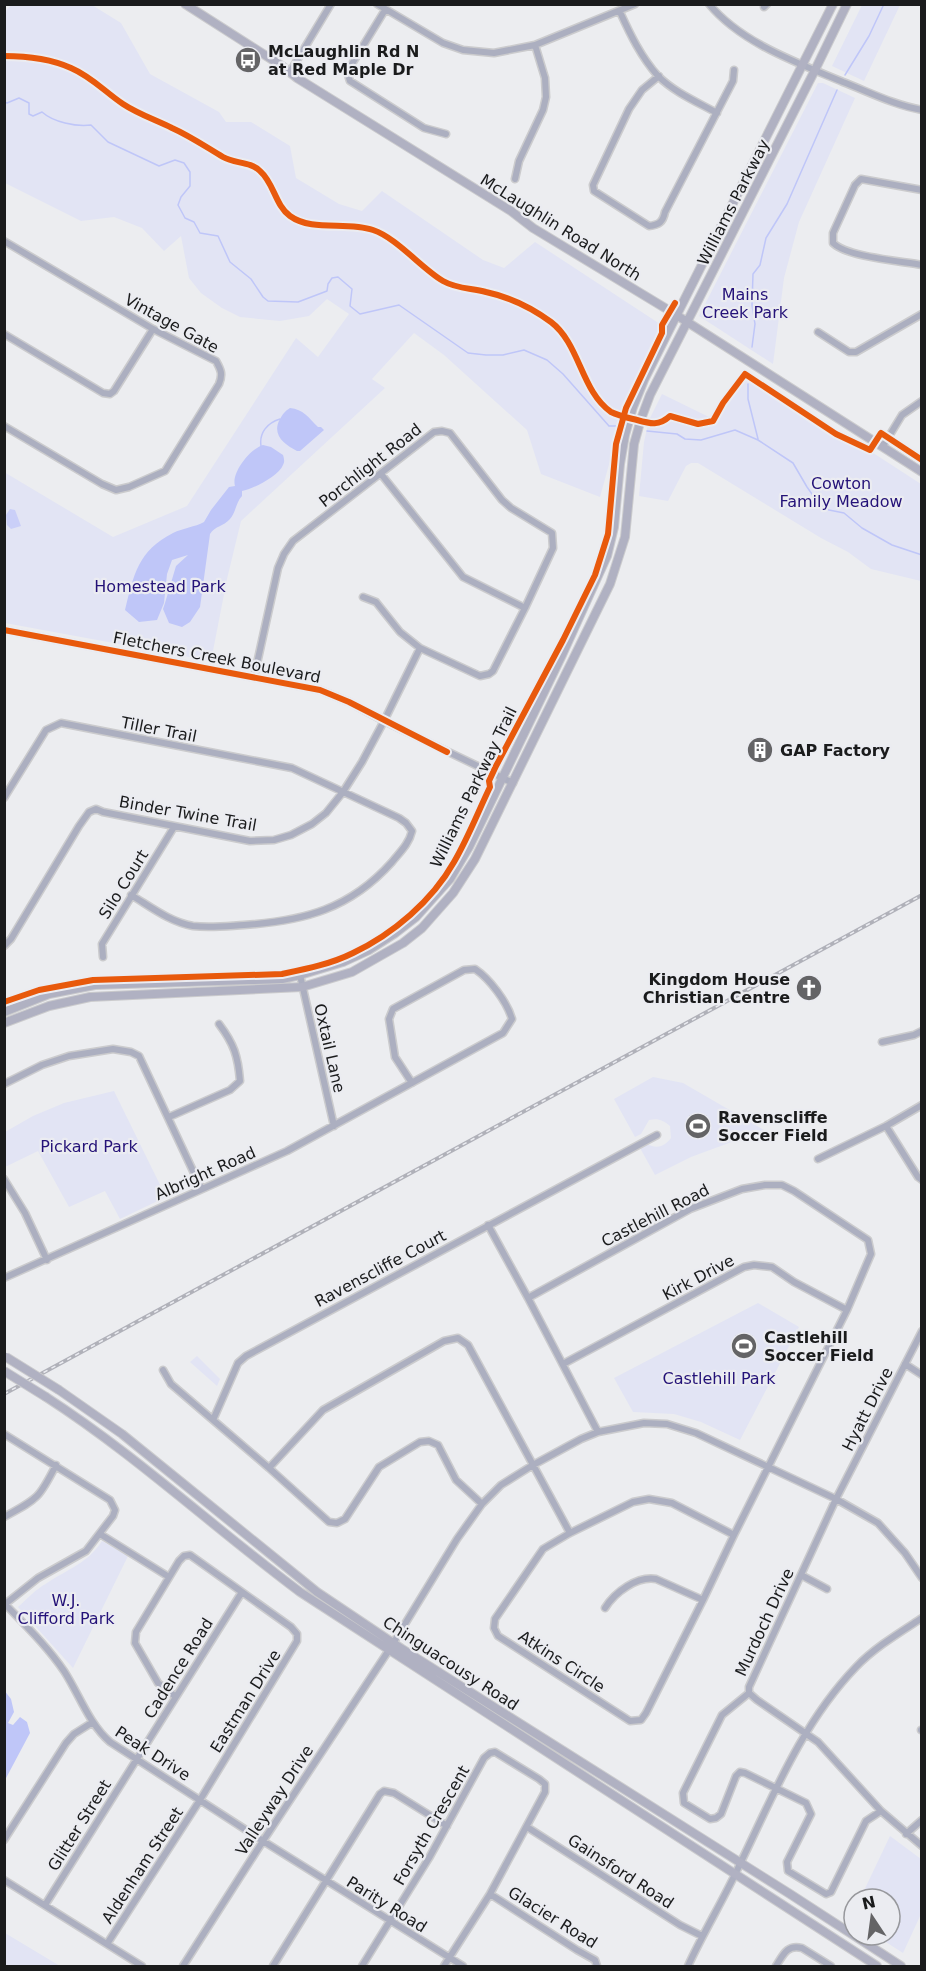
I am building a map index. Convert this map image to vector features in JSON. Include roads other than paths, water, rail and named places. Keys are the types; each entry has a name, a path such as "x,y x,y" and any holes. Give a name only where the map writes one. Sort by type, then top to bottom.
{"main road":[{"name":"McLaughlin Road North","path":"186,4 533,228 554,238 677,315 921,472"},
{"name":"Williams Parkway","path":"4,1012 49,994 94,985 282,979 300,975 343,962 369,950 416,917 445,885 461,862 562,655 607,556 614,527 623,445 633,407 644,380 833,4"},
{"name":"Williams Parkway","path":"4,1023 49,1006 90,997 302,987 352,972 403,943 438,911 465,878 617,566 625,537 634,444 645,409 847,4"},
{"name":"Chinguacousy Road","path":"5,1357 59,1390 122,1434 304,1583 392,1647 876,1966"},
{"name":"Chinguacousy Road","path":"4,1371 115,1444 252,1557 300,1592 741,1863 901,1966"}],"street":[{"path":"290,72 331,4"},
{"path":"377,4 443,43 463,51 494,53 534,45 635,4"},
{"path":"709,4 720,18 750,39 882,98 921,110"},
{"path":"385,10 347,72 350,81 423,128 446,134"},
{"path":"620,12 634,43 659,76 685,96 717,113"},
{"path":"515,179 519,161 543,110 546,97 545,78 534,45"},
{"path":"659,76 642,90 629,109 593,185 594,191 649,226 658,225 663,220 665,212 733,81 734,70"},
{"path":"921,190 861,179 855,185 833,233 833,243 838,249 855,254 921,264"},
{"name":"Vintage Gate","path":"4,241 153,328 216,361 222,376 165,471 129,487 116,490 4,426"},
{"path":"818,332 849,352 856,352 921,314"},
{"path":"4,334 103,393 110,394 114,392 153,328"},
{"path":"882,446 902,415 921,401"},
{"name":"Porchlight Road","path":"254,677 276,577 284,554 293,541 434,432 442,431 450,433 502,501 552,533 553,548 525,608 489,675 480,676 470,673 420,648"},
{"path":"381,474 463,577 525,608"},
{"path":"363,597 376,602 400,632 420,648"},
{"name":"Fletchers Creek Boulevard","path":"4,630 320,690 513,783"},
{"name":"Binder Twine Trail","path":"4,946 11,939 79,826 89,812 96,809 250,841 274,840 291,835 312,824 326,813 343,792 362,762 420,648"},
{"name":"Tiller Trail","path":"4,798 46,730 62,723 292,768 399,818 412,831 409,841 387,867 364,888 334,907 301,918 216,927 194,926 176,922 131,896"},
{"name":"Silo Court","path":"103,957 102,944 174,827"},
{"name":"Albright Road","path":"4,1278 287,1151 334,1126 503,1033 512,1019 509,1011 497,993 475,969 464,970 393,1009 389,1019 395,1057 412,1083"},
{"name":"Oxtail Lane","path":"300,975 334,1126"},
{"path":"169,1117 230,1090 240,1081 239,1064 234,1047 219,1024"},
{"path":"882,1042 914,1035 921,1031"},
{"path":"4,1084 42,1065 69,1056 113,1049 124,1050 139,1056 201,1188"},
{"path":"818,1159 886,1126 921,1105"},
{"path":"886,1126 921,1180"},
{"name":"Ravenscliffe Court","path":"213,1420 238,1363 246,1356 657,1135"},
{"path":"4,1179 25,1213 46,1260"},
{"name":"Castlehill Road","path":"528,1298 690,1209 742,1190 765,1185 782,1185 794,1191 868,1240 871,1254 847,1310 768,1466"},
{"path":"488,1225 598,1432"},
{"name":"Kirk Drive","path":"563,1364 744,1267 754,1265 772,1267 794,1282 847,1310"},
{"name":"Hyatt Drive","path":"836,1499 921,1331"},
{"path":"269,1468 323,1410 444,1341 458,1338 468,1345 570,1533"},
{"path":"905,1364 921,1375"},
{"path":"163,1370 171,1384 329,1522 337,1523 345,1519 379,1467 420,1442 429,1441 438,1445 456,1480 482,1504"},
{"name":"Valleyway Drive","path":"183,1966 392,1647 457,1539 482,1504 501,1485 533,1465 598,1432 644,1422 667,1424 696,1433 768,1466 836,1499 878,1523 905,1553 921,1578"},
{"path":"4,1434 105,1497 115,1510 113,1516 86,1551 38,1578 5,1604"},
{"path":"4,1517 33,1501 43,1491 56,1466"},
{"name":"Atkins Circle","path":"734,1535 672,1503 649,1499 633,1502 570,1533 543,1550 495,1620 494,1628 498,1636 630,1721 641,1720 703,1600 768,1466"},
{"name":"Murdoch Drive","path":"836,1499 749,1687 749,1693 818,1742 881,1811 921,1846"},
{"path":"100,1534 169,1577"},
{"name":"Eastman Drive","path":"176,1697 161,1687 156,1680 134,1638 181,1558 190,1555 297,1634 297,1641 200,1800"},
{"path":"801,1575 827,1590"},
{"path":"605,1608 611,1599 637,1581 649,1578 703,1600"},
{"name":"Cadence Road","path":"136,1759 242,1592"},
{"name":"Peak Drive","path":"5,1604 35,1635 63,1670 104,1737 297,1863"},
{"path":"688,1966 741,1863 776,1788 806,1734 856,1667 921,1618"},
{"path":"749,1693 722,1715 683,1793 684,1803 710,1819 716,1818 721,1814 736,1776 740,1772 806,1803 811,1814 787,1862 788,1871 826,1894 831,1892 866,1821 881,1811"},
{"path":"4,1840 66,1743 93,1722"},
{"name":"Forsyth Crescent","path":"362,1966 447,1826 484,1758 495,1752 545,1784 545,1792 490,1894 444,1966"},
{"name":"Glitter Street","path":"45,1905 136,1759"},
{"path":"273,1966 380,1794 384,1791 394,1793 447,1826"},
{"name":"Aldenham Street","path":"107,1944 200,1800"},
{"path":"906,1834 921,1820"},
{"name":"Gainsford Road","path":"527,1827 680,1925 702,1936"},
{"name":"Parity Road","path":"297,1863 463,1966"},
{"path":"4,1880 142,1966"},
{"name":"Glacier Road","path":"490,1894 595,1960 597,1966"},
{"path":"776,1966 784,1952 792,1947 802,1948 831,1966"}],"waterway":[{"path":"845,75 869,36 884,4"},
{"path":"752,347 755,324 752,305 753,274 760,265 766,238 787,204 837,90"},
{"path":"4,102 19,98 29,103 29,114 33,116 42,112 52,119 65,123 91,125 108,142 159,166 175,160 184,163 190,172 190,186 178,205 185,218 194,222 200,233 218,236 230,262 251,279 268,301 298,302 327,291 332,278 338,277 352,289 350,306 360,314 399,305 468,353 503,355 524,350 547,360 563,374 609,426 618,426"},
{"path":"748,384 748,399 758,439"},
{"path":"261,446 261,437 265,429 280,419"},
{"path":"647,431 677,434 685,439 701,440 735,430 758,440 793,463 819,504 829,510 844,513 862,528 892,545 922,555"}],"railway":[{"path":"4,1394 922,895"}],"place":[{"name":"McLaughlin Rd N at Red Maple Dr","path":"248,60"},
{"name":"GAP Factory","path":"760,750"},
{"name":"Kingdom House Christian Centre","path":"809,988"},
{"name":"Ravenscliffe Soccer Field","path":"698,1126"},
{"name":"Castlehill Soccer Field","path":"744,1346"}],"park label":[{"name":"Mains Creek Park","path":"745,303"},
{"name":"Cowton Family Meadow","path":"841,492"},
{"name":"Homestead Park","path":"160,586"},
{"name":"Pickard Park","path":"89,1146"},
{"name":"Castlehill Park","path":"719,1378"},
{"name":"W.J. Clifford Park","path":"66,1609"}]}
